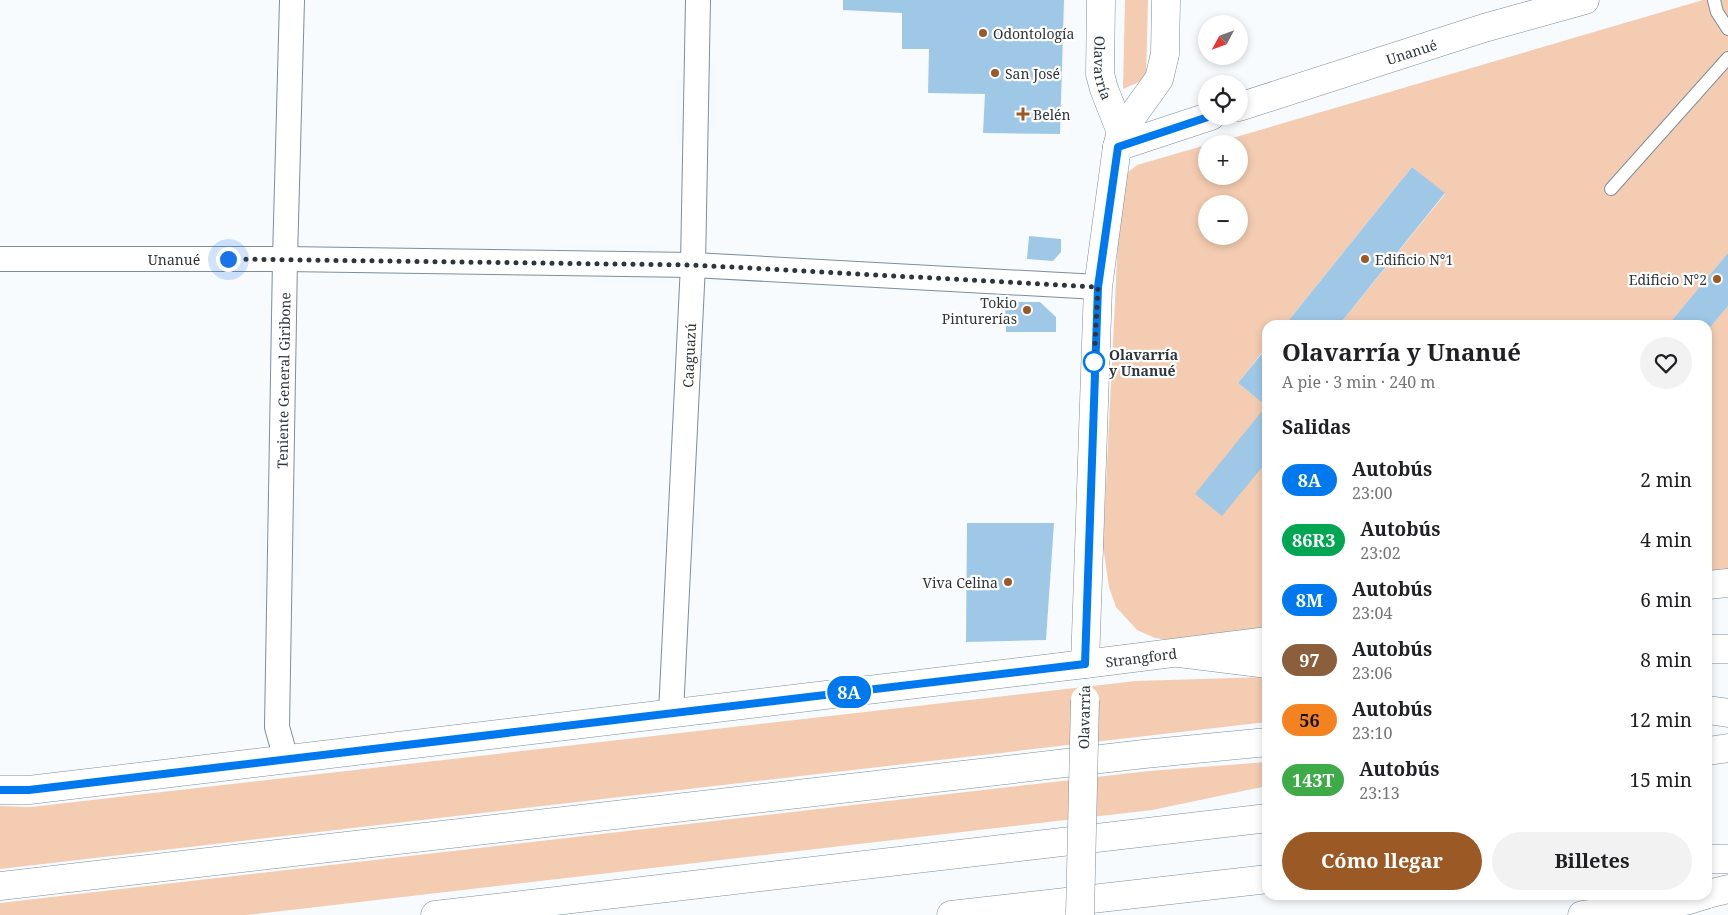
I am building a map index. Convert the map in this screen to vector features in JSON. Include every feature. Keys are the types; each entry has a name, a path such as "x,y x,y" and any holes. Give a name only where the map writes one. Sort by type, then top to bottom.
{"main road":[{"name":"Olavarría","path":"1080,915 1085,664 1098,287 1119,139 1100,74 1100,0"},
{"name":"Olavarría","path":"1119,139 1159,79 1165,54 1166,0"},
{"name":"Unanué","path":"1248,104 1484,28 1585,0"},
{"path":"1119,139 1198,119"},
{"path":"1712,584 1728,582"},
{"name":"Strangford","path":"0,790 29,790 1262,642"},
{"path":"1712,650 1728,649"},
{"path":"1179,652 1262,663"},
{"path":"1712,711 1728,713"},
{"path":"0,886 1144,754 1262,743"},
{"path":"1712,750 1728,748"},
{"path":"435,915 1262,819"},
{"path":"1712,859 1728,859"},
{"path":"950,915 1262,880"},
{"path":"1712,893 1728,889"},
{"path":"1582,915 1688,900"}],"street":[{"name":"Teniente General Giribone","path":"286,759 277,728 292,0"},
{"name":"Caaguazú","path":"671,713 693,265 698,0"},
{"name":"Unanué","path":"0,259 286,259 693,265 1098,287"}],"lane":[{"path":"1714,0 1717,12 1728,29"},
{"path":"1612,189 1728,58"}],"shaded area":[{"path":"1125,0 1148,0 1146,79 1123,89"},
{"path":"1703,0 1728,0 1728,253 1672,320 1343,320 1445,194 1412,167 1289,320 1262,320 1262,352 1238,383 1262,403 1262,632 1183,642 1155,638 1137,630 1116,607 1109,587 1103,546 1120,199 1127,173 1137,165 1198,147 1198,185 1248,185 1248,135 1243,135"},
{"path":"1728,306 1728,571 1712,573 1712,325"},
{"path":"1262,677 1262,723 0,869 0,806 31,807 1136,681"},
{"path":"1262,762 1262,787 1152,810 247,915 0,915 0,903 1149,771"}],"building":[{"path":"843,0 1064,0 1060,134 983,133 985,94 928,93 929,49 902,49 902,13 843,10"},
{"name":"Edificio N°1","path":"1412,167 1445,193 1343,320 1289,320"},
{"path":"1029,236 1061,239 1061,252 1053,261 1027,259"},
{"name":"Edificio N°2","path":"1728,253 1728,306 1712,325 1712,320 1672,320"},
{"name":"Tokio Pinturerías","path":"1005,302 1040,302 1056,317 1056,332 1006,332"},
{"path":"1262,353 1262,403 1238,383"},
{"path":"1262,411 1262,467 1222,516 1195,494"},
{"name":"Viva Celina","path":"967,523 1054,523 1046,640 966,642"}],"bus line":[{"name":"8A","path":"0,790 29,790 1085,664 1098,287 1118,147 1198,120"}],"place":[{"name":"Odontología","path":"983,33"},
{"name":"San José","path":"995,73"},
{"name":"Belén","path":"1023,114"},
{"name":"Edificio N°1","path":"1365,259"},
{"name":"Edificio N°2","path":"1717,279"},
{"name":"Tokio Pinturerías","path":"1027,310"},
{"name":"Olavarría y Unanué","path":"1094,362"},
{"name":"Viva Celina","path":"1008,582"}],"route":[{"path":"228,259 693,265 1098,287 1094,362"}]}
